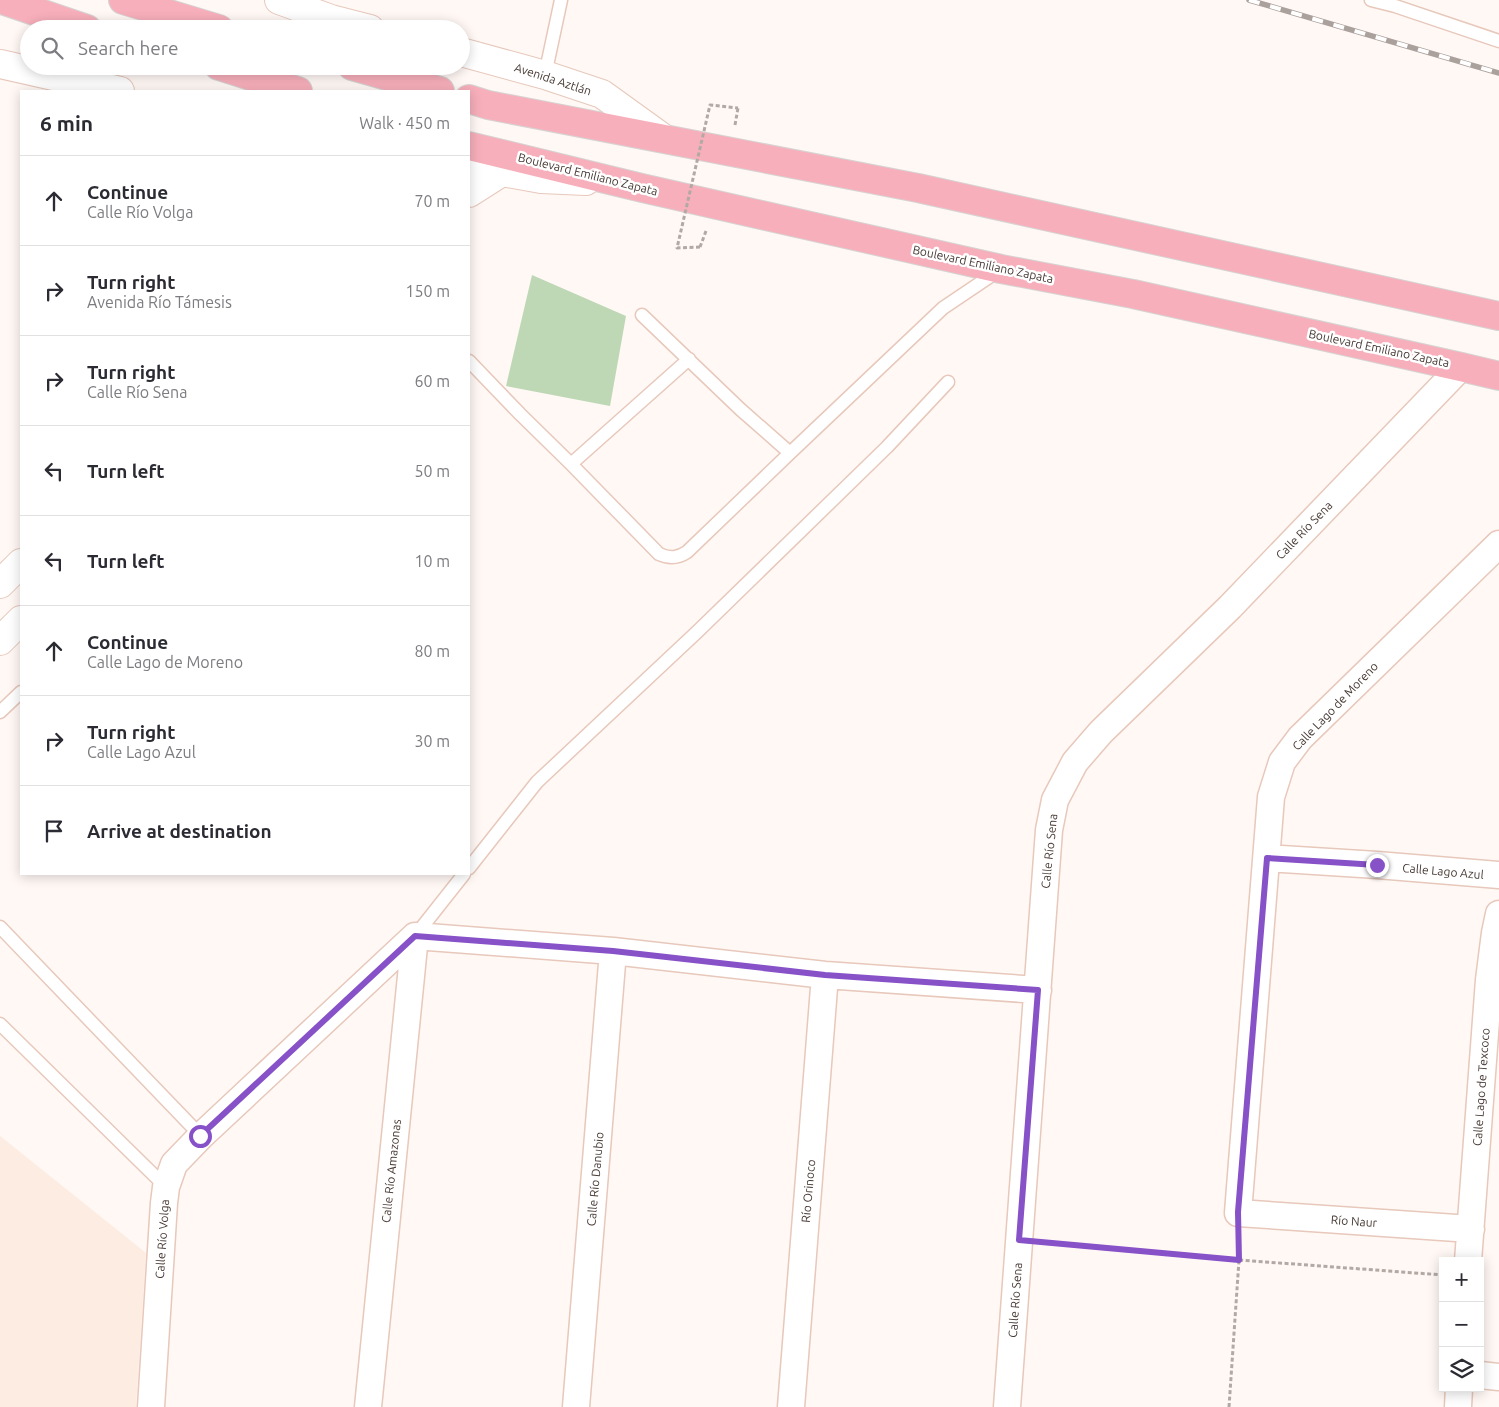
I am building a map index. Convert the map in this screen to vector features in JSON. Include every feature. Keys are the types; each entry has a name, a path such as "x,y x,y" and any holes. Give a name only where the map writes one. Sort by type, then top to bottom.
{"main road":[{"path":"2,0 61,20"},
{"path":"123,0 189,20"},
{"path":"279,0 335,20"},
{"name":"Avenida Aztlán","path":"470,54 546,74 602,94 663,138"},
{"path":"0,64 20,68"},
{"path":"49,75 116,90"},
{"path":"247,75 295,90"},
{"path":"384,75 436,90"},
{"path":"470,99 488,105 918,188 1499,316"},
{"name":"Boulevard Emiliano Zapata","path":"470,146 642,188 1001,268 1133,294 1499,376"},
{"path":"470,166 541,179 581,180 642,188"},
{"path":"470,191 502,172"},
{"path":"0,584 20,564"},
{"path":"0,641 20,621"}],"street":[{"name":"Calle Río Sena","path":"1007,1407 1049,830 1055,800 1075,762 1101,732 1230,607 1461,366"},
{"name":"Calle Lago de Moreno","path":"1238,1212 1271,797 1282,762 1300,738 1499,544"},
{"name":"Calle Lago Azul","path":"1267,858 1377,865 1499,876"},
{"name":"Calle Lago de Texcoco","path":"1468,1257 1489,980 1499,914"},
{"path":"415,936 613,951 825,975 1038,990"},
{"name":"Calle Río Volga","path":"151,1407 166,1187 174,1164 200,1136 415,936"},
{"name":"Calle Río Amazonas","path":"368,1407 415,936"},
{"name":"Calle Río Danubio","path":"576,1407 613,951"},
{"name":"Río Orinoco","path":"791,1407 825,975"},
{"name":"Río Naur","path":"1238,1212 1471,1228"},
{"path":"1484,1375 1499,1376"},
{"path":"1458,1407 1459,1392"}],"lane":[{"path":"546,74 561,0"},
{"path":"1371,0 1395,6 1499,41"},
{"path":"470,362 660,554 672,558 678,557 687,552 943,308 1001,268"},
{"path":"642,315 689,358 740,409 790,453"},
{"path":"571,464 689,358"},
{"path":"470,867 537,782 697,632 887,447 948,382"},
{"path":"0,712 20,693"},
{"path":"415,936 463,875"},
{"path":"2,934 200,1136"},
{"path":"0,1024 166,1187"}],"path":[{"path":"700,247 677,248 710,104 738,108"},
{"path":"1229,1407 1239,1260 1238,1212"},
{"path":"1019,1240 1239,1260 1439,1275"}],"shaded area":[{"path":"0,1136 146,1253 136,1407 0,1407"}],"green space":[{"path":"532,275 626,316 610,406 506,386"}],"railway":[{"path":"1249,0 1499,73"}],"route":[{"path":"200,1136 415,936 613,951 825,975 1038,990 1019,1240 1239,1260 1238,1212 1256,970 1267,858 1377,865"}]}
